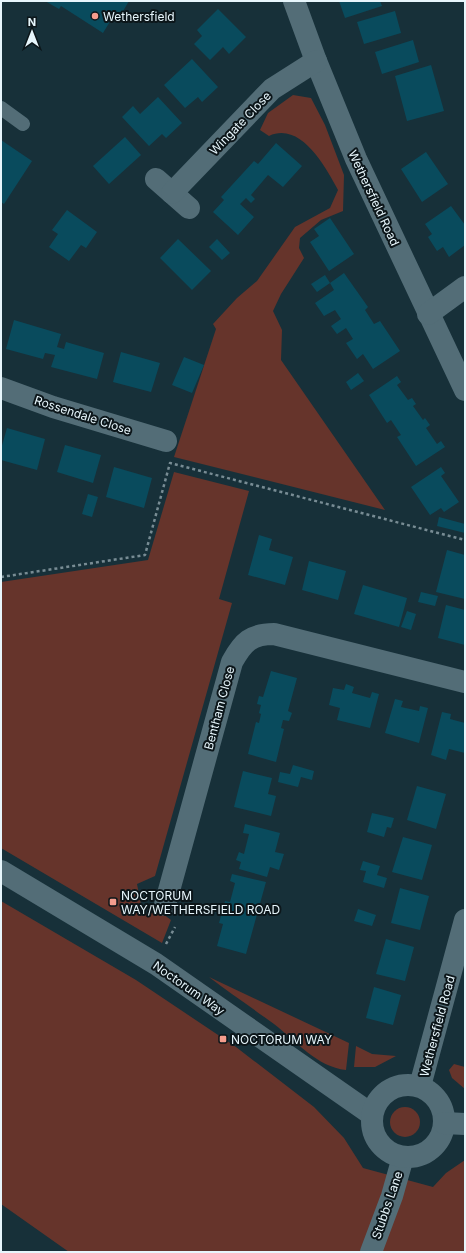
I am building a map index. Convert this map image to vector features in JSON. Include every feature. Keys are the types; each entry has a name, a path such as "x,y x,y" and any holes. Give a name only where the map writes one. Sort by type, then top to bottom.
{"street":[{"name":"Wethersfield Road","path":"294,1 316,61 356,159 465,390"},
{"name":"Wingate Close","path":"189,208 164,186 272,89 316,61"},
{"path":"428,314 465,287"},
{"name":"Rossendale Close","path":"1,388 53,407 166,441"},
{"name":"Bentham Close","path":"165,905 232,662 239,650 248,640 260,634 274,634 465,682"},
{"name":"Noctorum Way","path":"1,871 156,964 371,1114"},
{"name":"Wethersfield Road","path":"420,1086 464,932"},
{"path":"409,1084 420,1086 435,1096 443,1109 455,1123 428,1151 416,1156 403,1157 393,1154 378,1142 373,1132 371,1114 378,1099 386,1090 398,1085 409,1084"},
{"name":"Stubbs Lane","path":"371,1252 392,1196 403,1157"}],"lane":[{"path":"1,108 23,124"}],"path":[{"path":"1,577 145,555 170,463 465,540"},
{"path":"156,964 179,919 165,905"}],"shaded area":[{"path":"293,95 311,98 325,125 344,175 343,211 321,220 300,238 299,248 304,258 281,294 273,311 282,330 281,360 385,510 174,457 216,329 213,324 237,298 257,281 295,227 330,208 338,190 319,159 302,141 292,135 281,133 269,136 260,130 268,113"},
{"path":"174,472 249,491 219,599 232,603 155,876 137,884 143,915 159,911 171,920 162,943 1,848 1,582 148,560"},
{"path":"1,901 136,980 236,1047 314,1107 344,1138 363,1168 433,1187 446,1173 465,1160 465,1252 69,1252 1,1204"},
{"path":"209,977 349,1043 346,1070 335,1068 316,1059 274,1024"},
{"path":"356,1046 372,1054 396,1056 375,1067 354,1067"},
{"path":"454,1064 465,1067 465,1089 452,1078 449,1070"},
{"path":"405,1107 416,1111 420,1122 416,1133 405,1137 394,1133 390,1122 394,1111"}],"building":[{"name":"Wethersfield","path":"45,1 129,1 119,18 114,15 103,33 61,6 59,9"},
{"path":"339,1 380,1 382,6 345,18"},
{"path":"218,9 246,37 229,54 223,47 210,60 194,44 202,36 197,30"},
{"path":"395,11 401,33 364,44 357,22"},
{"path":"413,40 419,62 382,74 375,52"},
{"path":"192,59 218,87 202,102 198,97 185,108 164,85"},
{"path":"431,65 444,111 407,121 395,76"},
{"path":"158,97 182,123 166,138 162,134 149,146 122,117 133,106 140,114"},
{"path":"125,137 141,155 109,184 93,166"},
{"path":"1,140 32,161 4,204 1,202"},
{"path":"276,143 302,166 283,187 268,175 251,195 255,199 251,203 246,198 240,204 254,217 238,235 213,212 224,200 221,197 254,161 258,164"},
{"path":"426,152 448,184 422,202 401,169"},
{"path":"451,206 465,225 465,245 449,257 443,247 437,251 428,237 432,234 425,224"},
{"path":"67,210 97,232 86,248 81,245 69,261 49,247 58,234 52,230"},
{"path":"330,218 354,254 329,271 310,242 319,236 314,229"},
{"path":"178,239 211,271 192,290 160,258"},
{"path":"217,239 230,253 222,260 209,247"},
{"path":"344,273 368,307 365,310 374,324 380,321 400,351 373,369 363,354 357,359 346,343 353,339 346,328 337,334 331,326 341,319 335,310 324,316 315,303 334,290 330,283"},
{"path":"325,275 330,283 317,292 311,284"},
{"path":"14,320 61,334 57,347 64,349 66,342 104,353 97,379 51,367 55,355 45,353 43,359 6,349"},
{"path":"121,352 160,363 151,392 113,382"},
{"path":"184,357 204,365 192,393 172,385"},
{"path":"358,373 364,381 351,390 346,382"},
{"path":"397,376 401,382 397,385 408,400 412,398 416,404 413,406 423,420 425,418 430,425 426,428 437,444 441,441 445,447 416,466 397,437 401,435 391,420 387,423 369,395"},
{"path":"7,428 45,439 37,470 1,460 1,449"},
{"path":"65,445 101,455 93,483 57,472"},
{"path":"114,467 152,478 144,508 106,497"},
{"path":"441,467 445,473 441,476 459,502 444,512 441,508 430,515 411,487"},
{"path":"88,494 98,497 92,517 82,514"},
{"path":"439,517 465,524 465,533 437,526"},
{"path":"259,535 272,539 269,550 293,557 285,585 248,575"},
{"path":"447,550 465,555 465,599 436,592"},
{"path":"309,561 346,571 338,600 302,590"},
{"path":"363,585 407,598 399,627 354,614"},
{"path":"421,592 438,596 435,606 418,602"},
{"path":"446,605 465,610 465,645 438,638"},
{"path":"407,611 416,614 411,630 401,627"},
{"path":"271,671 297,678 288,711 292,713 289,721 283,720 281,728 284,729 276,762 248,754 256,722 259,723 261,714 259,713 261,705 257,704 259,696 263,697"},
{"path":"346,684 354,687 352,693 370,698 372,692 379,694 370,728 337,720 340,708 329,705 333,688 344,690"},
{"path":"395,699 403,701 401,707 419,711 420,706 428,708 419,743 385,733"},
{"path":"442,712 451,714 450,719 465,723 465,753 449,749 446,760 431,755"},
{"path":"293,765 314,771 312,780 301,777 298,787 278,782 280,772 290,774"},
{"path":"243,771 272,778 268,794 276,796 271,816 234,807"},
{"path":"417,786 446,794 436,829 407,820"},
{"path":"372,813 394,818 391,828 387,827 384,837 367,832"},
{"path":"245,824 280,833 275,852 284,854 279,870 270,867 267,877 239,869 241,862 236,860 239,852 244,854 249,834 243,833"},
{"path":"403,837 432,845 422,880 392,872"},
{"path":"363,861 380,866 377,875 387,878 384,888 363,882 366,871 360,870"},
{"path":"232,874 266,882 246,954 217,946 223,924 219,923 225,901 230,902 235,883 230,881"},
{"path":"400,888 429,896 420,930 391,923"},
{"path":"358,909 376,915 372,926 354,921"},
{"path":"386,939 414,947 405,981 376,974"},
{"path":"374,987 401,995 393,1025 366,1018"}],"place":[{"name":"Wethersfield","path":"95,16"},
{"name":"NOCTORUM WAY/WETHERSFIELD ROAD","path":"113,902"},
{"name":"NOCTORUM WAY","path":"223,1039"}]}
